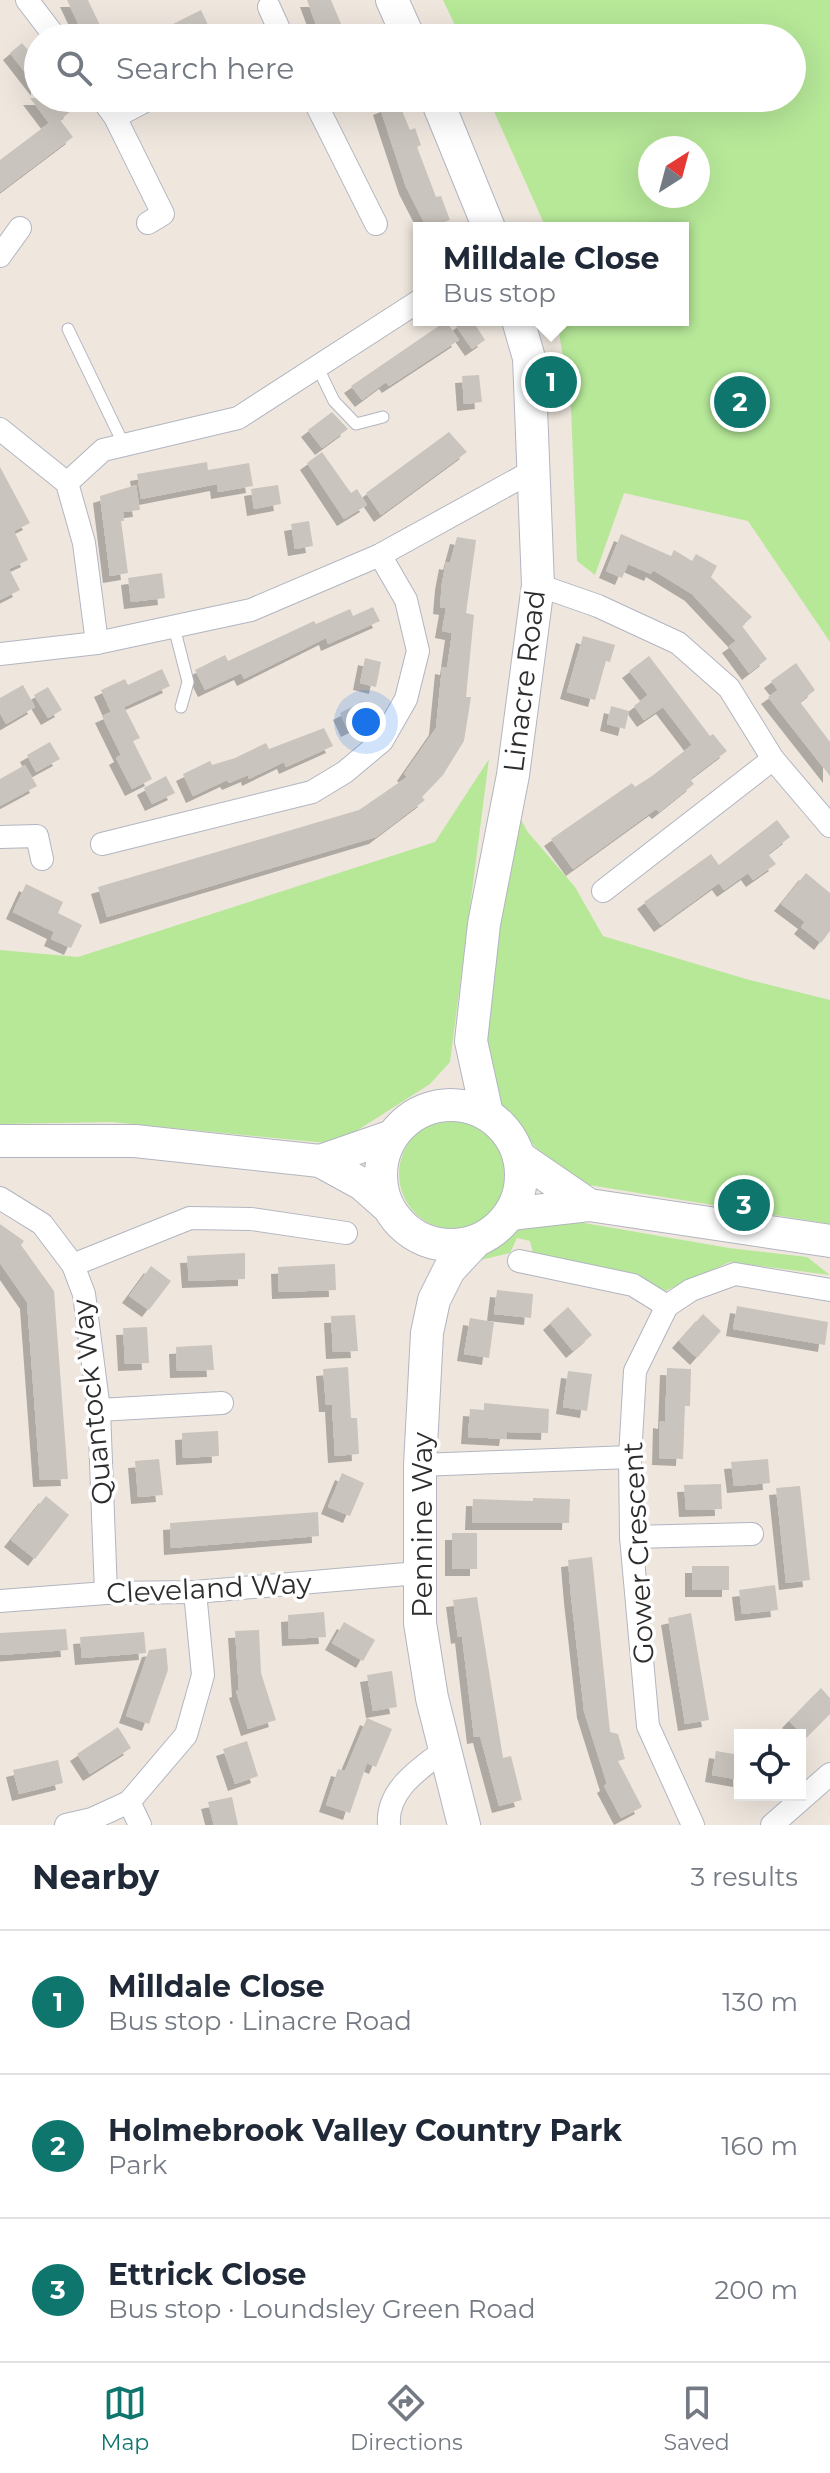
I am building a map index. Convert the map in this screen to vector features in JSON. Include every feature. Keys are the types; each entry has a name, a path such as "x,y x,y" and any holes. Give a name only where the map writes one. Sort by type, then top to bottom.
{"street":[{"path":"27,0 45,24"},
{"path":"392,0 403,24"},
{"path":"269,7 273,24"},
{"path":"111,112 163,214 148,223"},
{"path":"115,117 124,112"},
{"path":"320,112 376,224"},
{"path":"442,112 487,222"},
{"path":"0,256 20,228"},
{"path":"67,483 103,450 238,418 413,305"},
{"name":"Linacre Road","path":"487,1114 471,1041 484,924 513,775 538,585 536,469 529,358 520,326"},
{"path":"0,429 67,483 84,543 97,643"},
{"path":"0,654 97,643 251,610 380,555 536,469"},
{"path":"102,844 312,792 345,772 382,741 406,699 418,651 406,600 380,555"},
{"path":"538,585 598,606 678,643 729,688 773,759 830,826"},
{"path":"603,891 773,759"},
{"path":"0,837 37,836 42,859"},
{"name":"Linacre Road","path":"432,1107 456,1072 471,1041"},
{"path":"0,1141 135,1141 320,1161 362,1184 414,1235 451,1246 476,1241 501,1225 510,1214 521,1186 519,1157 507,1132 487,1114 455,1104 432,1107 410,1118 392,1136 385,1150 381,1179 388,1207"},
{"path":"320,1161 392,1136"},
{"path":"519,1157 589,1205"},
{"name":"Quantock Way","path":"0,1198 42,1224 73,1265 84,1294 99,1410 106,1593"},
{"path":"510,1214 589,1205 830,1241"},
{"path":"73,1265 190,1218 251,1219 346,1233"},
{"name":"Pennine Way","path":"414,1235 434,1300"},
{"name":"Pennine Way","path":"464,1825 432,1698 420,1623 420,1465 427,1333 434,1300 449,1270 476,1241"},
{"path":"519,1261 633,1285 667,1306 691,1290 735,1274 830,1290"},
{"name":"Gower Crescent","path":"667,1306 635,1371 630,1457 631,1537 648,1726 693,1825"},
{"path":"99,1410 222,1403"},
{"path":"420,1465 630,1457"},
{"path":"631,1537 752,1534"},
{"name":"Cleveland Way","path":"0,1601 106,1593 195,1592 418,1573"},
{"path":"66,1825 92,1819 129,1802 186,1735 203,1675 195,1592"},
{"path":"389,1825 388,1811 407,1779 447,1748"},
{"path":"772,1825 830,1774"},
{"path":"129,1802 140,1825"}],"lane":[{"path":"68,329 123,443"},
{"path":"318,368 334,401 356,424 383,417"},
{"path":"174,627 188,682 181,707"}],"green space":[{"path":"443,0 830,0 830,642 748,521 624,493 595,575 577,561 571,408 558,326 689,326 689,222 543,222 494,112 806,112 806,24 454,24"},
{"path":"489,759 450,1062 430,1084 336,1144 112,1122 0,1124 0,950 78,957 435,842"},
{"path":"515,808 527,831 575,887 603,936 746,979 830,1000 830,1224 589,1185 563,1173 540,1153 515,1122 491,1090 482,1044"},
{"path":"454,1119 475,1123 493,1135 505,1153 509,1174 505,1195 493,1213 475,1225 454,1229 433,1225 415,1213 403,1195 399,1174 403,1153 415,1135 433,1123"},
{"path":"567,1220 729,1248 807,1257 830,1275 730,1262 665,1291 628,1275 534,1257 530,1241 517,1238 510,1253 472,1262 526,1225"}],"building":[{"path":"67,0 88,0 99,24 78,24"},
{"path":"307,0 331,0 341,24 316,24"},
{"path":"201,10 208,24 173,24"},
{"path":"22,43 24,45 24,71 10,53"},
{"path":"41,112 70,112 60,120 73,137 0,192 0,160 49,123"},
{"path":"381,112 403,112 410,130 415,128 421,145 417,147 436,197 441,196 450,220 424,222 406,187"},
{"path":"439,326 449,326 459,340 389,386 386,382 362,400 351,386"},
{"path":"456,326 476,326 485,340 472,349"},
{"path":"479,375 482,402 464,404 462,376"},
{"path":"332,412 348,429 322,448 308,430"},
{"path":"449,432 467,452 381,515 366,493"},
{"path":"322,452 351,493 357,489 367,505 344,519 307,463"},
{"path":"207,462 208,470 249,463 253,486 218,492 217,484 141,499 137,474"},
{"path":"0,467 30,523 14,531 28,560 9,569 20,590 0,600"},
{"path":"136,485 140,510 123,512 124,521 121,521 128,573 110,576 100,496"},
{"path":"278,485 281,504 254,509 251,489"},
{"path":"309,521 313,546 295,549 291,524"},
{"path":"621,534 671,556 674,550 692,561 696,554 717,566 711,577 752,617 742,626 767,659 749,673 729,646 736,641 692,594 653,570 651,574 628,564 622,578 606,571"},
{"path":"457,537 476,540 466,613 474,615 466,697 471,697 464,741 443,775 422,797 425,800 376,837 107,917 98,887 359,810 407,777 404,774 436,728 442,667 447,668 452,633 442,631 446,608 440,607 442,583 446,562 450,563"},
{"path":"162,573 165,598 131,602 128,578"},
{"path":"373,607 380,621 328,644 326,638 244,679 241,673 205,690 195,670 225,655 228,661 314,621 316,624 350,609 353,616"},
{"path":"583,636 615,645 610,662 606,661 595,700 567,692"},
{"path":"649,656 710,736 713,734 727,751 690,779 694,784 659,812 656,809 573,869 551,839 632,783 635,787 652,776 692,745 663,707 644,720 634,706 648,695 629,671"},
{"path":"365,658 381,662 376,687 360,683"},
{"path":"796,663 815,690 800,702 830,742 830,776 768,697 778,690 771,681"},
{"path":"162,669 170,686 124,707 140,738 133,741 152,779 132,789 116,758 121,755 102,716 111,712 101,690 125,679 128,685"},
{"path":"23,685 35,707 6,724 0,713 0,698"},
{"path":"48,687 62,710 48,718 34,695"},
{"path":"363,701 372,718 348,730 340,713"},
{"path":"611,706 629,711 625,729 607,724"},
{"path":"324,728 333,746 286,767 284,762 249,779 248,775 229,783 227,780 193,796 183,774 210,761 212,765 235,758 266,743 269,749"},
{"path":"50,742 60,759 36,772 27,755"},
{"path":"25,765 37,786 0,806 0,779"},
{"path":"166,776 175,793 152,804 144,788"},
{"path":"777,820 790,837 768,854 776,864 753,880 748,873 724,890 719,883 661,925 644,902 711,854 719,865"},
{"path":"806,873 830,893 830,931 821,943 801,927 805,922 781,904"},
{"path":"26,884 63,902 58,913 82,925 71,948 51,939 54,932 13,912"},
{"path":"0,1224 24,1241 21,1245 54,1291 68,1479 40,1480 27,1302 0,1263"},
{"path":"245,1253 245,1279 189,1281 187,1256"},
{"path":"335,1264 336,1290 279,1292 278,1267"},
{"path":"151,1266 171,1281 149,1310 129,1296"},
{"path":"497,1290 533,1294 531,1318 494,1314"},
{"path":"737,1306 828,1322 825,1345 733,1329"},
{"path":"568,1307 592,1335 573,1351 550,1323"},
{"path":"703,1314 721,1331 697,1358 679,1341"},
{"path":"355,1315 358,1351 333,1352 331,1316"},
{"path":"470,1318 494,1322 489,1358 464,1354"},
{"path":"147,1327 149,1363 125,1364 123,1328"},
{"path":"212,1345 214,1370 177,1371 176,1347"},
{"path":"348,1367 351,1418 357,1418 359,1454 335,1456 332,1405 326,1405 323,1369"},
{"path":"667,1368 691,1369 690,1406 685,1406 683,1459 659,1458 660,1421 665,1422"},
{"path":"568,1371 592,1374 587,1411 563,1407"},
{"path":"484,1403 549,1409 548,1433 507,1432 506,1439 468,1437 470,1409 484,1410"},
{"path":"218,1431 219,1456 183,1458 182,1433"},
{"path":"159,1459 163,1495 138,1497 135,1461"},
{"path":"768,1459 770,1483 734,1486 731,1462"},
{"path":"342,1473 364,1483 350,1516 328,1507"},
{"path":"721,1484 722,1509 686,1510 684,1485"},
{"path":"800,1486 810,1580 786,1583 776,1488"},
{"path":"46,1496 69,1515 35,1559 11,1540"},
{"path":"533,1498 570,1499 569,1523 472,1523 473,1499 533,1501"},
{"path":"318,1512 319,1536 171,1548 170,1523"},
{"path":"452,1533 477,1533 477,1569 452,1569"},
{"path":"592,1557 610,1732 618,1734 625,1759 618,1761 642,1807 621,1818 604,1786 607,1784 584,1711 571,1596 568,1560"},
{"path":"692,1566 729,1566 729,1590 692,1590"},
{"path":"775,1585 778,1610 742,1614 739,1590"},
{"path":"477,1597 503,1758 511,1756 522,1800 499,1806 480,1736 474,1737 462,1636 458,1637 453,1600"},
{"path":"324,1612 326,1637 289,1639 288,1615"},
{"path":"691,1613 709,1720 685,1724 668,1618"},
{"path":"344,1622 375,1640 363,1661 332,1643"},
{"path":"66,1629 68,1650 0,1655 0,1633"},
{"path":"259,1630 261,1673 276,1720 248,1729 236,1691 239,1690 235,1631"},
{"path":"144,1632 146,1653 82,1658 80,1637"},
{"path":"166,1648 168,1670 149,1724 126,1716 149,1650"},
{"path":"392,1671 397,1707 373,1711 367,1675"},
{"path":"821,1688 830,1698 830,1714 806,1738 806,1729 797,1729 789,1721"},
{"path":"367,1718 392,1729 376,1767 367,1763 350,1813 326,1805 338,1769 345,1771"},
{"path":"118,1727 131,1748 90,1774 77,1754"},
{"path":"247,1741 258,1776 235,1784 223,1749"},
{"path":"716,1751 734,1754 734,1779 712,1775"},
{"path":"58,1760 63,1783 19,1794 13,1770"},
{"path":"232,1797 238,1825 214,1825 208,1802"}],"place":[{"name":"Milldale Close","path":"551,382"},
{"name":"Holmebrook Valley Country Park","path":"740,402"},
{"name":"Ettrick Close","path":"744,1205"}]}
